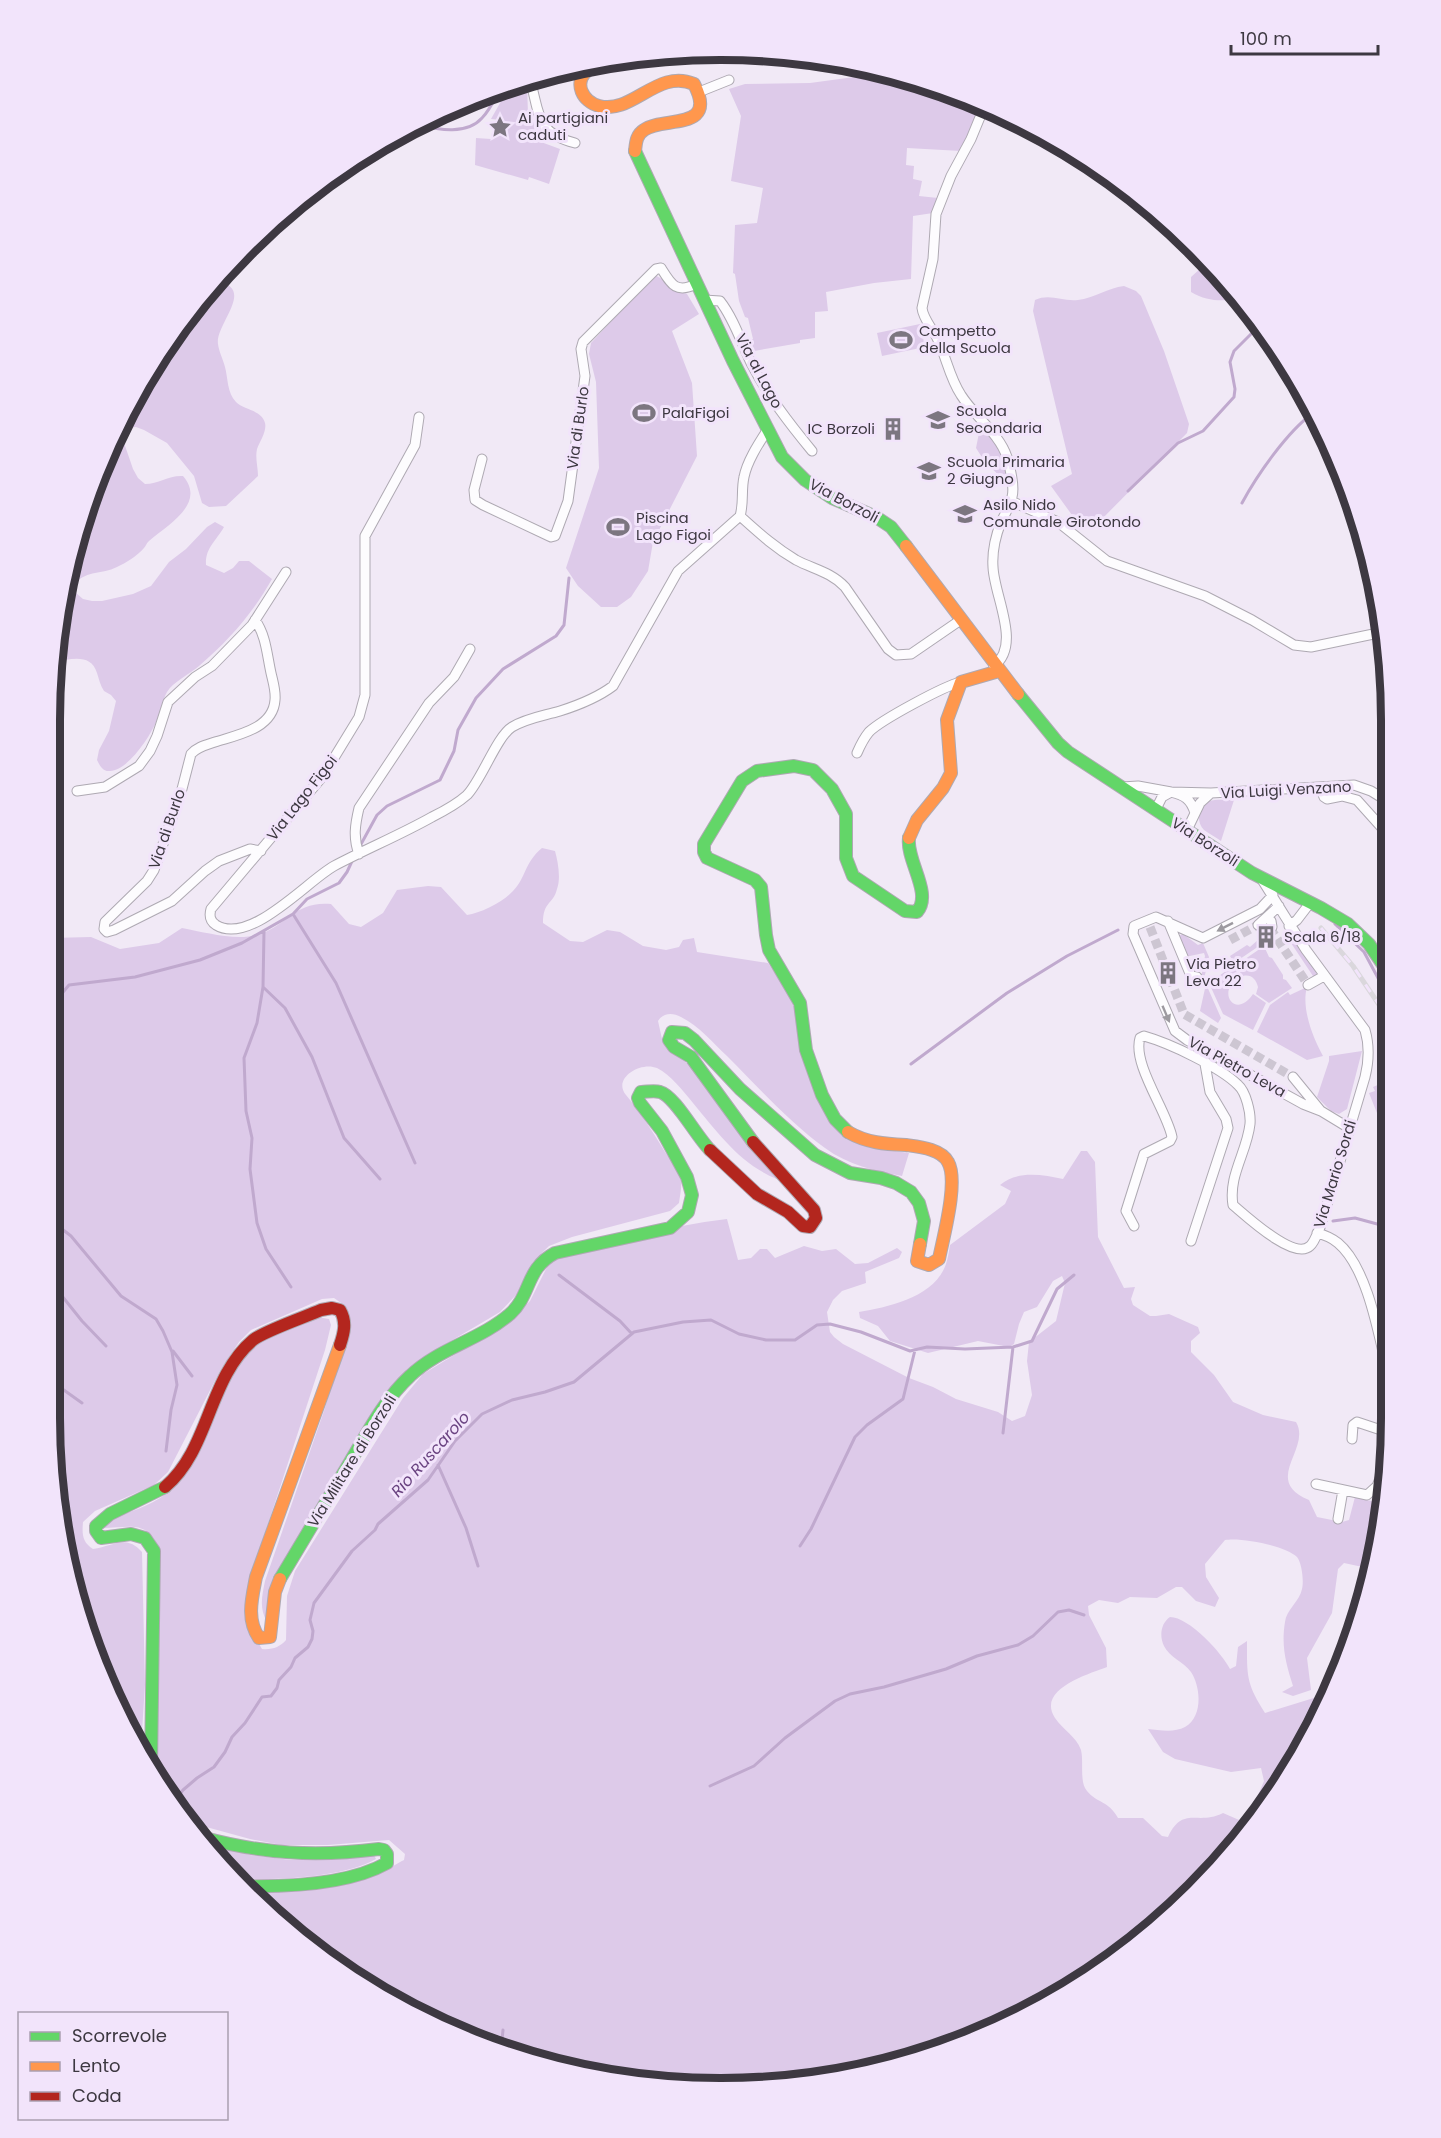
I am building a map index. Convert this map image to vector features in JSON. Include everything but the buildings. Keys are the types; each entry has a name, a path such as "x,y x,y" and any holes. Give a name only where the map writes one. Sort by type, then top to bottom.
{"street":[{"path":"585,75 580,82 580,92 585,99 595,106 611,107 668,81 677,79 694,84 699,92 729,80"},
{"path":"532,88 536,113 549,131 559,139 575,143"},
{"name":"Via Borzoli","path":"699,92 700,106 695,115 686,120 650,125 639,134 635,147 638,160 696,284 782,457 805,480 832,498 891,527 962,619 997,669 1068,752 1261,879 1342,920 1358,932 1381,960"},
{"path":"857,753 867,734 877,724 947,686 997,669 1007,647 993,566 995,543 1013,496 1006,455 1000,443 956,387 937,338 922,312 933,259 936,214 951,176 981,114"},
{"name":"Via di Burlo","path":"482,459 474,490 478,503 551,537 555,536 568,501 585,376 581,349 583,342 656,268 661,268 673,285 685,289 696,284"},
{"name":"Via al Lago","path":"704,300 720,301 728,310 751,363 778,409 812,451"},
{"name":"Via Lago Figoi","path":"419,417 415,445 365,536 365,695 359,717 322,776 211,909 209,914 216,924 238,928 258,920 281,906 332,867 411,829 449,807 467,794 510,728 527,720 597,698 613,686 678,571 740,516"},
{"path":"768,429 750,461 744,478 740,516 771,545 837,579 888,649 896,655 910,654 962,619"},
{"path":"1011,501 1058,522 1107,561 1205,596 1294,645 1311,647 1375,634"},
{"path":"77,791 105,787 139,766 157,736 168,702 195,677 212,666 255,620 286,572"},
{"name":"Via di Burlo","path":"255,620 263,635 275,694 272,712 250,731 194,750 154,870 147,881 105,922 104,928 107,932 114,930 172,901 219,861 250,849 261,851"},
{"path":"360,854 355,843 354,827 359,808 429,703 454,677 470,649"},
{"name":"Via Militare di Borzoli","path":"151,1753 154,1551 145,1538 131,1534 101,1538 96,1532 96,1526 106,1516 153,1496 170,1484 182,1471 224,1380 254,1339 321,1310 332,1308 340,1310 345,1323 342,1340 322,1398 256,1577 250,1602 253,1627 259,1638 265,1639 270,1637 272,1631 276,1585 384,1405 406,1379 418,1368 495,1325 514,1310 536,1268 544,1258 555,1253 670,1228 682,1221 691,1209 693,1189 660,1128 640,1105 638,1098 641,1092 658,1090 666,1094 674,1101 699,1139 757,1194 788,1212 803,1226 810,1227 813,1223 816,1218 814,1210 761,1152 691,1057 674,1047 669,1040 672,1032 685,1033 694,1040 740,1089 815,1155 850,1173 888,1180 911,1192 919,1203 924,1221 917,1261 927,1266 933,1265 939,1259 952,1190 948,1161 928,1148 868,1142 846,1132 834,1117 818,1084 805,1048 804,1020 797,996 777,967 769,949 761,887 756,880 707,858 704,844 746,778 765,769 794,766 813,770 826,781 844,809 847,820 846,858 853,876 905,911 917,912 923,907 925,899 910,861 909,838 921,812 943,786 951,772 947,719 962,682"},
{"name":"Via Luigi Venzano","path":"1122,787 1138,786 1171,792 1211,793 1344,785 1360,787 1381,797"},
{"path":"1320,787 1327,799 1347,796 1358,800 1381,826"},
{"path":"1156,809 1162,797 1171,792 1189,800 1195,813"},
{"name":"Via Luigi Venzano","path":"1187,830 1204,799 1211,793"},
{"name":"Via Mario Sordi","path":"1134,1226 1126,1211 1140,1163 1144,1154 1170,1142 1172,1137 1150,1088 1138,1044 1140,1038 1144,1036 1168,1043 1240,1086 1248,1106 1250,1123 1233,1182 1231,1192 1233,1205 1282,1244 1304,1249 1310,1246 1317,1233 1369,1060 1368,1040 1365,1030 1289,926 1273,895 1261,879"},
{"path":"1166,920 1203,938 1260,909 1273,895"},
{"path":"1289,926 1297,920 1310,903"},
{"path":"1258,925 1279,906"},
{"name":"Via Pietro Leva","path":"1166,920 1156,916 1134,926 1133,934 1175,1031 1187,1040 1349,1128"},
{"path":"1266,918 1271,921 1272,927"},
{"path":"1150,927 1166,920"},
{"path":"1166,920 1191,976 1197,977"},
{"path":"1308,985 1324,976"},
{"path":"1191,1241 1228,1128 1226,1119 1210,1092 1205,1064"},
{"path":"1293,1077 1321,1111"},
{"path":"1317,1233 1336,1241 1343,1248 1360,1277 1371,1302 1381,1344"},
{"path":"1352,1438 1353,1425 1357,1422 1381,1430"},
{"path":"1316,1484 1362,1496 1374,1491 1377,1486"},
{"path":"1338,1519 1342,1490"},
{"path":"213,1840 261,1851 299,1855 379,1849 384,1850 387,1854 387,1863 381,1868 352,1875 255,1887"}],"shaded area":[{"path":"862,76 933,95 979,113 961,151 907,148 906,165 914,166 913,179 922,181 919,196 938,198 933,213 913,216 911,279 826,292 828,311 815,312 815,338 754,351 748,341 753,339 748,318 745,317 739,301 733,273 735,225 757,223 763,188 731,181 741,116 729,89 745,84 810,83"},
{"path":"527,90 528,114 543,137 541,142 560,149 549,184 529,177 528,180 475,165 476,138 491,139 492,133 499,133 501,120 491,119 504,97"},
{"path":"1201,268 1230,300 1210,299 1191,292 1191,277"},
{"path":"654,275 687,294 699,314 672,331 692,383 697,456 653,542 648,571 631,597 617,607 601,607 578,586 566,568 599,468 596,382 589,354 591,343"},
{"path":"225,284 227,285 233,291 234,298 222,327 218,344 231,394 239,405 260,415 265,423 264,433 256,452 258,476 226,506 209,507 202,503 194,476 167,443 136,427 128,428 171,354 196,318"},
{"path":"1124,286 1141,296 1164,351 1189,424 1187,433 1097,524 1083,528 1051,486 1072,474 1033,311 1035,300 1041,298 1078,300"},
{"path":"1236,307 1258,336 1255,334"},
{"name":"Campetto della Scuola","path":"920,324 925,347 882,356 877,333"},
{"path":"981,423 1000,443 1010,474 1004,481 976,448"},
{"path":"123,439 133,469 145,484 183,476 189,486 190,496 188,505 174,521 131,559 111,569 79,579 75,583 95,508"},
{"path":"215,522 224,527 209,549 206,565 224,573 239,561 249,561 272,579 257,603 230,636 199,666 170,688 153,728 143,744 117,770 105,771 97,760 99,750 109,731 116,701 104,691 90,662 80,659 63,661 74,586 76,593 83,599 92,601 133,594 151,586 169,562"},
{"path":"1234,800 1221,841 1201,827 1200,810 1209,801"},
{"path":"542,848 555,851 559,875 558,885 553,898 546,907 543,923 570,941 583,942 607,930 620,932 643,946 666,950 679,947 683,940 694,938 697,952 768,963 789,994 795,1009 821,1106 841,1135 867,1147 909,1153 902,1176 862,1166 834,1154 786,1116 694,1025 674,1014 662,1016 658,1021 662,1039 707,1083 777,1179 764,1173 741,1156 662,1071 650,1066 630,1072 625,1077 623,1089 680,1175 679,1203 670,1211 572,1237 549,1246 533,1262 517,1294 500,1312 439,1348 396,1384 295,1542 267,1622 262,1607 265,1581 324,1411 350,1325 344,1305 334,1298 322,1299 251,1330 239,1342 221,1369 168,1472 154,1485 95,1511 83,1522 84,1537 93,1549 125,1542 142,1552 145,1685 142,1736 110,1670 95,1630 73,1546 61,1461 60,938 91,937 120,949 159,943 182,928 221,936 251,936 270,930 300,910 319,904 331,904 349,924 361,927 383,913 397,890 428,886 441,887 467,915 479,912 509,895"},
{"path":"1289,931 1319,977 1315,979 1285,934"},
{"path":"1183,934 1198,945 1203,943 1209,957 1204,979 1201,978 1204,953 1185,957 1176,937"},
{"path":"1259,939 1262,944 1234,963 1230,956 1247,945 1250,947"},
{"path":"1264,946 1269,957 1283,975 1283,979 1292,988 1269,1003 1256,994 1258,987 1254,979 1251,976 1243,976 1235,966"},
{"path":"1233,966 1241,979 1233,983 1229,989 1230,1000 1239,1005 1246,1002 1253,994 1266,1003 1253,1030 1223,1014 1209,983"},
{"path":"1206,984 1221,1018 1218,1023 1200,1011"},
{"path":"1307,987 1307,1013 1315,1041 1323,1056 1307,1060 1257,1032 1270,1005 1288,992 1290,995"},
{"path":"1362,1051 1347,1109 1339,1114 1331,1111 1317,1097 1329,1056"},
{"path":"1381,1084 1381,1111 1377,1113 1369,1093 1375,1091 1373,1087"},
{"path":"1081,1151 1087,1151 1095,1162 1098,1237 1124,1288 1135,1287 1131,1299 1133,1305 1150,1316 1169,1314 1198,1327 1200,1333 1191,1341 1191,1352 1214,1375 1233,1402 1263,1415 1296,1422 1299,1432 1298,1443 1290,1464 1289,1483 1295,1492 1309,1500 1317,1517 1342,1522 1349,1520 1355,1497 1375,1502 1363,1567 1344,1563 1338,1569 1332,1613 1307,1658 1311,1690 1293,1696 1282,1692 1293,1686 1285,1655 1285,1622 1303,1586 1299,1560 1283,1549 1252,1541 1225,1540 1205,1564 1206,1577 1219,1598 1215,1607 1196,1601 1182,1587 1176,1587 1157,1598 1130,1597 1118,1603 1099,1600 1088,1606 1089,1615 1106,1648 1107,1667 1067,1684 1058,1691 1051,1708 1055,1718 1081,1750 1082,1777 1087,1791 1107,1805 1118,1818 1143,1818 1162,1836 1168,1837 1174,1827 1185,1819 1206,1818 1223,1813 1243,1822 1188,1885 1123,1942 1051,1990 1013,2010 933,2043 891,2055 849,2065 764,2077 677,2077 634,2072 592,2065 508,2043 428,2010 390,1990 318,1942 260,1891 313,1889 347,1883 379,1873 404,1860 405,1854 389,1840 328,1845 281,1845 201,1825 196,1820 157,1762 160,1550 155,1540 143,1529 137,1527 102,1528 102,1525 146,1506 164,1495 174,1485 241,1358 255,1342 317,1317 329,1319 331,1325 325,1350 251,1576 251,1630 262,1649 266,1649 278,1646 286,1640 287,1596 295,1571 403,1398 423,1374 510,1321 530,1301 550,1261 660,1231 727,1219 738,1260 751,1258 760,1249 767,1249 775,1258 804,1246 822,1251 836,1249 855,1264 868,1263 897,1248 902,1252 899,1258 865,1272 866,1283 842,1291 833,1300 827,1312 830,1332 843,1344 909,1378 956,1399 998,1412 1012,1421 1025,1416 1032,1395 1027,1361 1029,1342 1056,1321 1065,1283 1062,1276 1053,1281 1037,1307 1024,1312 1014,1344 1009,1347 978,1341 928,1353 890,1341 878,1326 860,1318 859,1312 897,1303 932,1285 946,1264 950,1245 1005,1204 1011,1191 1000,1185 1007,1180 1022,1175 1063,1179"},
{"path":"1170,1617 1195,1629 1220,1654 1230,1669 1236,1666 1238,1647 1247,1641 1249,1679 1254,1694 1265,1713 1317,1697 1322,1690 1293,1748 1251,1811 1264,1781 1261,1768 1231,1772 1175,1759 1163,1752 1148,1729 1166,1731 1181,1729 1191,1722 1197,1709 1197,1686 1191,1672 1166,1650 1162,1642 1162,1630"},
{"path":"218,1846 250,1855 291,1860 374,1855 376,1859 327,1874 269,1879 247,1878"}],"waterway":[{"path":"430,127 452,130 469,127 485,115 494,100"},
{"path":"1128,491 1178,443 1203,431 1234,397 1235,389 1230,362 1234,351 1255,332"},
{"path":"1242,503 1273,455 1307,417"},
{"path":"360,846 377,815 387,806 440,780 454,751 458,730 476,698 503,669 556,636 564,625 569,578"},
{"path":"60,996 69,985 135,977 200,960 242,943 293,914 307,899 339,883 353,859"},
{"path":"293,914 336,983 415,1163"},
{"path":"1335,924 1364,952 1381,984"},
{"path":"911,1064 1007,993 1067,956 1118,930"},
{"path":"264,931 263,987 257,1023 244,1058 246,1111 252,1138 250,1169 257,1223 266,1249 291,1287"},
{"path":"263,987 285,1008 312,1057 344,1138 380,1179"},
{"name":"Rio Ruscarolo","path":"1333,1221 1355,1218 1381,1225"},
{"path":"60,1227 71,1236 121,1296 156,1319 163,1331 172,1352 177,1385 171,1410 166,1451"},
{"path":"559,1275 620,1321 632,1334"},
{"name":"Rio Ruscarolo","path":"179,1795 197,1778 214,1767 232,1737 245,1723 262,1697 271,1696 295,1658 308,1647 312,1639 313,1631 310,1620 314,1603 352,1551 375,1530 378,1524 428,1480 455,1441 482,1414 512,1400 574,1382 634,1332 683,1322 711,1320 739,1334 766,1340 795,1340 817,1325 830,1324 861,1332 910,1351 927,1347 965,1349 1013,1347 1032,1341 1057,1289 1074,1275"},
{"path":"60,1294 106,1346"},
{"path":"1003,1433 1013,1347"},
{"path":"800,1546 811,1529 855,1437 867,1425 903,1399 915,1350"},
{"path":"173,1351 192,1376"},
{"path":"60,1387 82,1403"},
{"path":"438,1465 466,1528 478,1566"},
{"path":"710,1786 754,1766 785,1738 835,1701 850,1694 946,1669 977,1656 1018,1645 1033,1636 1058,1612 1069,1610 1084,1615"},
{"path":"502,2041 503,2030"}],"tunnel":[{"path":"1230,940 1258,925"},
{"path":"1150,927 1184,1014 1293,1077"},
{"path":"1272,927 1272,931 1308,985"}],"railway":[{"path":"1321,928 1353,966 1381,1008"}],"traffic: fast":[{"path":"635,151 733,361 782,457 805,480 832,498 876,517 891,527 906,546"},
{"path":"1018,694 1068,752 1252,873 1348,924 1369,944 1381,962"},
{"path":"848,1132 835,1119 822,1095 806,1050 800,1003 769,950 761,887 755,880 707,858 704,844 742,781 757,771 794,766 813,770 832,789 846,814 846,858 853,876 905,911 917,912 921,904 921,886 911,857 909,838"},
{"path":"753,1142 691,1057 674,1047 669,1040 672,1032 685,1033 694,1040 740,1089 815,1155 850,1173 881,1178 896,1183 911,1192 919,1203 924,1221 920,1244"},
{"path":"280,1579 377,1417 392,1395 421,1366 486,1331 510,1314 522,1298 538,1266 555,1253 670,1228 688,1212 692,1195 687,1177 662,1131 640,1103 638,1098 641,1092 658,1091 666,1095 679,1108 710,1150"},
{"path":"151,1753 154,1551 145,1538 131,1534 101,1538 96,1531 96,1526 110,1514 165,1487"},
{"path":"213,1840 290,1852 333,1853 379,1849 384,1850 387,1854 387,1863 354,1876 316,1883 254,1886"}],"traffic: slow":[{"path":"584,75 580,86 588,101 599,106 611,107 623,104 669,82 681,81 694,84 700,99 699,109 694,116 644,130 639,134 635,151"},
{"path":"906,546 1018,694"},
{"path":"909,838 917,820 943,788 951,773 947,720 961,682 999,671"},
{"path":"848,1132 862,1139 876,1142 930,1149 940,1154 948,1162 952,1182 951,1196 939,1259 929,1265 917,1261 920,1244"},
{"path":"280,1579 275,1592 270,1637 259,1638 251,1616 256,1577 340,1345"}],"traffic: jam":[{"path":"710,1150 757,1194 788,1212 803,1226 810,1227 816,1218 814,1210 753,1142"},
{"path":"165,1487 180,1471 191,1453 227,1374 238,1356 253,1340 285,1324 332,1308 340,1310 344,1319 344,1332 340,1345"}],"place":[{"name":"Ai partigiani caduti","path":"500,127"},
{"name":"Campetto della Scuola","path":"901,340"},
{"name":"PalaFigoi","path":"644,413"},
{"name":"Scuola Secondaria","path":"938,420"},
{"name":"IC Borzoli","path":"893,429"},
{"name":"Scuola Primaria 2 Giugno","path":"929,471"},
{"name":"Asilo Nido Comunale Girotondo","path":"965,514"},
{"name":"Piscina Lago Figoi","path":"618,527"},
{"name":"Scala 6/18","path":"1266,937"},
{"name":"Via Pietro Leva 22","path":"1168,973"}]}
